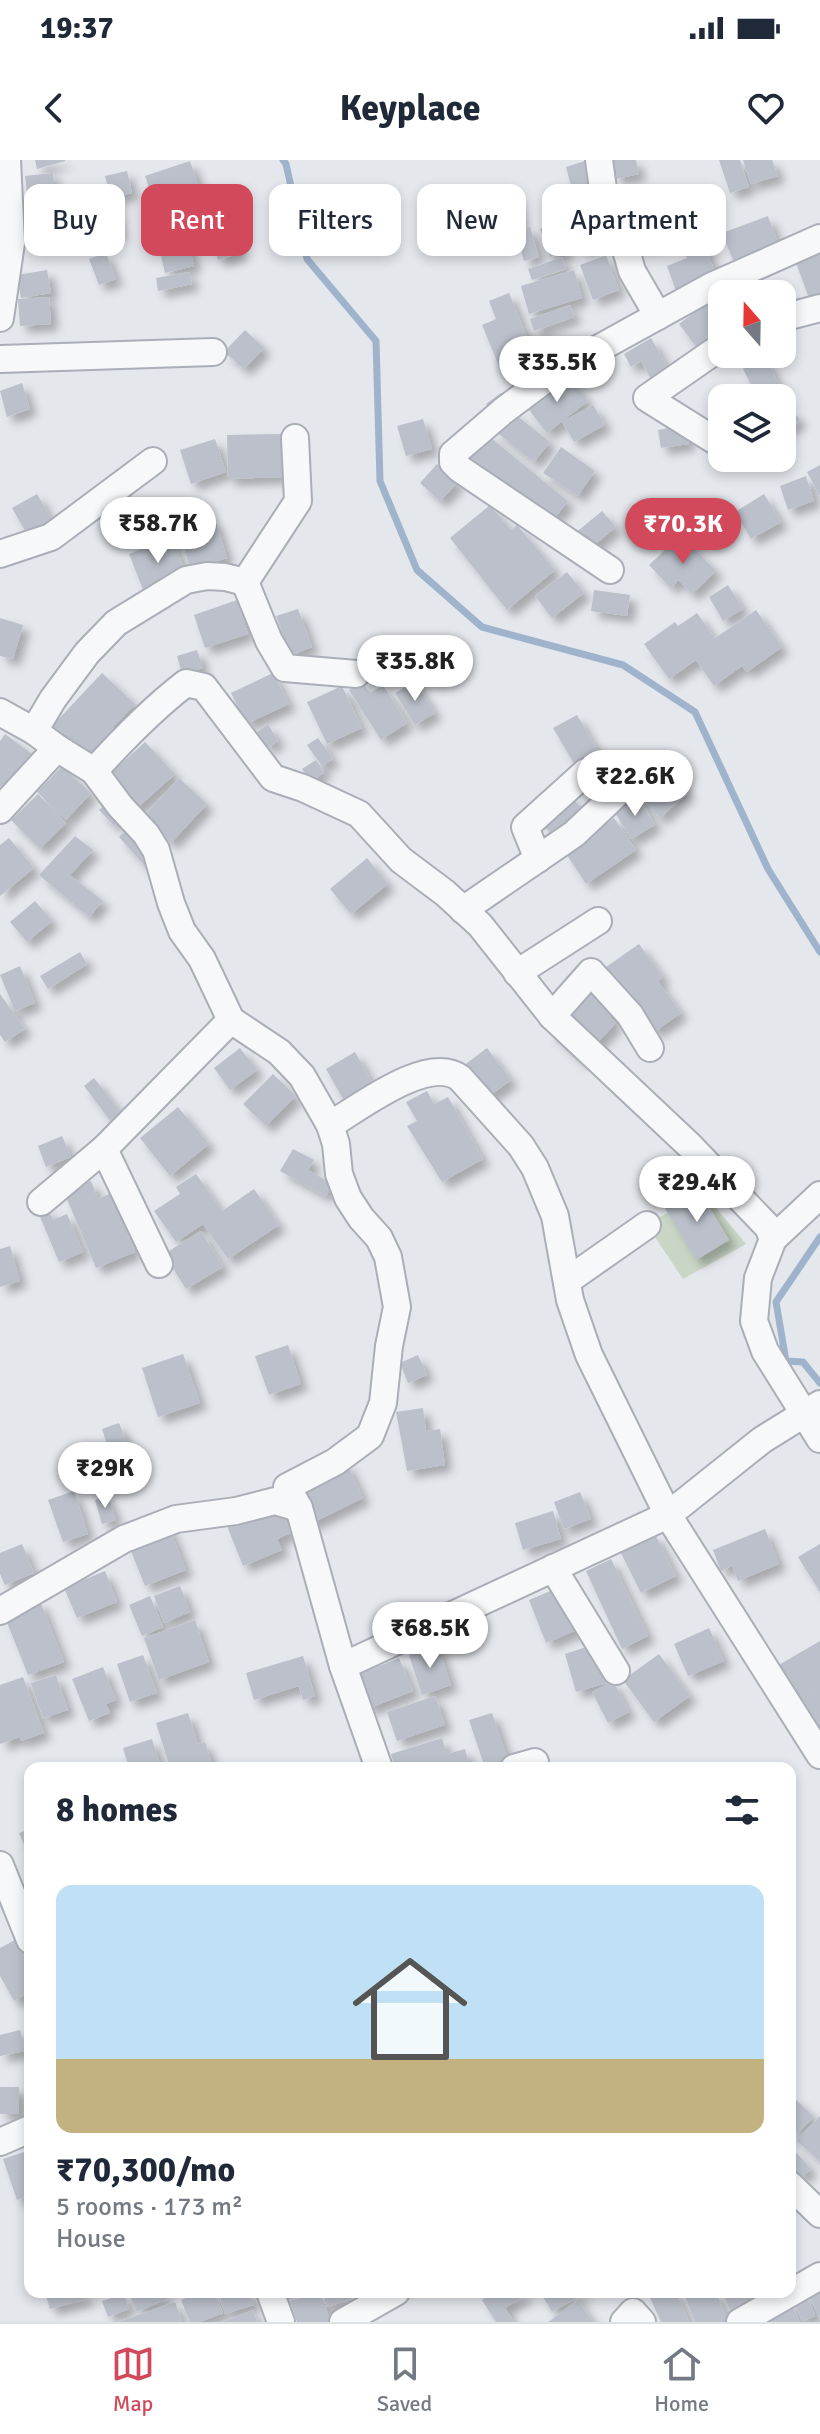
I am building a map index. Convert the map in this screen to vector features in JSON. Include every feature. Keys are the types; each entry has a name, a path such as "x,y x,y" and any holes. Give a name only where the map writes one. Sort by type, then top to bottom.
{"street":[{"path":"599,160 604,196 620,229 632,271 658,316"},
{"path":"0,318 11,243 8,166"},
{"path":"610,570 460,469 453,462 453,454 543,381 712,286 820,238"},
{"path":"796,314 820,308"},
{"path":"0,359 213,352"},
{"path":"708,356 647,398 708,436"},
{"path":"245,582 298,501 295,438"},
{"path":"0,554 51,537 153,461"},
{"path":"34,731 87,653 116,623 186,580 207,576 245,582"},
{"path":"245,582 269,641 285,668 356,674"},
{"path":"94,771 163,700 186,683 204,687 273,778 359,814 401,860 480,925 552,1016 689,1145 768,1227 773,1239"},
{"path":"0,712 94,771 146,834 156,850 182,931 202,959 231,1020 279,1052 302,1076 330,1125 336,1144 339,1174 348,1198 379,1238 388,1257 397,1307 383,1403 370,1436 335,1462 287,1487 299,1508 343,1666 377,1762"},
{"path":"0,810 57,748"},
{"path":"463,910 574,834 645,767"},
{"path":"538,859 525,827 586,772"},
{"path":"517,973 598,921"},
{"path":"552,1016 591,972 630,1015 650,1048"},
{"path":"41,1202 104,1149 231,1020"},
{"path":"330,1125 413,1078 440,1070 456,1074 521,1146 535,1168 555,1216 570,1300 589,1355 668,1515 820,1755"},
{"path":"104,1149 159,1264"},
{"path":"820,1195 773,1239 758,1278 754,1321 765,1351 814,1408 820,1439"},
{"path":"567,1281 647,1225"},
{"path":"343,1666 668,1515 762,1440 814,1408"},
{"path":"0,1611 124,1539 176,1519 236,1511 275,1501 299,1508"},
{"path":"553,1568 616,1671"},
{"path":"0,1865 24,1924"},
{"path":"0,2142 24,2132"},
{"path":"796,2190 817,2206"},
{"path":"796,2290 820,2276"},
{"path":"272,2298 281,2322"},
{"path":"343,2322 385,2298"},
{"path":"740,2322 782,2298"},
{"path":"624,2322 633,2312 642,2322"}],"green space":[{"path":"703,1192 746,1244 683,1279 647,1225"}],"building":[{"path":"35,160 65,160 65,161 37,169"},
{"path":"588,160 595,184 571,184 566,167"},
{"path":"611,160 636,160 639,174 616,179"},
{"path":"719,160 740,160 749,187 730,193"},
{"path":"743,160 772,160 778,176 751,184"},
{"path":"190,161 198,184 148,184 145,176"},
{"path":"127,171 132,193 125,195 125,184 107,184 105,176"},
{"path":"53,173 54,184 26,184 25,176"},
{"path":"768,216 778,243 733,260 726,243 726,232"},
{"path":"530,227 539,257 524,261 523,256 526,256 526,228"},
{"path":"820,254 820,294 809,298 796,263"},
{"path":"107,256 116,279 99,285 89,259"},
{"path":"161,256 192,256 194,266 165,273"},
{"path":"606,256 619,290 593,300 580,265"},
{"path":"709,256 716,275 676,291 667,266 687,258"},
{"path":"562,257 566,269 532,280 528,269"},
{"path":"47,270 51,293 21,298 17,275"},
{"path":"574,270 582,298 529,314 521,286"},
{"path":"189,272 192,284 158,291 156,278"},
{"path":"509,293 533,352 499,366 482,325 496,319 489,301"},
{"path":"49,297 51,324 20,326 18,299"},
{"path":"708,302 708,340 697,348 679,324"},
{"path":"570,305 574,317 534,331 530,319"},
{"path":"245,330 264,348 244,369 224,352"},
{"path":"651,338 670,372 653,382 641,361 631,367 624,354"},
{"path":"770,368 779,384 751,384 743,369"},
{"path":"567,375 588,401 547,433 526,406"},
{"path":"22,383 30,409 7,417 0,391"},
{"path":"501,393 507,400 491,411 486,404"},
{"path":"593,405 605,425 574,442 562,422"},
{"path":"511,411 550,442 534,462 495,431"},
{"path":"423,419 432,449 406,456 397,426"},
{"path":"686,425 689,444 661,448 658,430"},
{"path":"485,433 568,501 554,519 524,494 519,500 465,457"},
{"path":"281,434 282,477 228,479 227,435"},
{"path":"215,439 226,472 191,484 180,450"},
{"path":"561,447 595,471 578,496 543,473"},
{"path":"437,464 458,482 440,501 420,483"},
{"path":"820,465 820,496 807,472"},
{"path":"806,476 814,501 788,510 780,486"},
{"path":"37,494 53,522 28,536 12,508"},
{"path":"764,494 781,522 751,539 735,512"},
{"path":"490,505 511,530 517,525 555,570 507,610 450,538"},
{"path":"602,511 616,527 587,551 573,535"},
{"path":"215,519 227,558 191,570 178,531"},
{"path":"681,535 716,571 692,594 678,580 671,588 649,565"},
{"path":"171,537 187,575 144,592 129,554"},
{"path":"567,572 584,593 552,618 535,596"},
{"path":"728,585 743,609 723,621 709,597"},
{"path":"594,590 630,595 627,616 591,611"},
{"path":"237,600 248,634 205,648 194,615"},
{"path":"298,609 312,647 290,655 276,616"},
{"path":"756,610 782,647 747,672 742,666 714,686 696,660 669,679 644,644 675,622 678,626 697,613 715,638"},
{"path":"0,618 23,625 13,659 0,656"},
{"path":"197,650 203,668 182,674 177,656"},
{"path":"102,673 135,704 113,727 118,732 90,762 52,726"},
{"path":"273,673 289,704 246,724 231,693"},
{"path":"362,681 370,693 383,685 407,723 381,740 349,690"},
{"path":"415,681 435,713 415,725 395,693"},
{"path":"342,686 362,728 327,744 307,702"},
{"path":"577,715 599,753 576,767 553,728"},
{"path":"268,724 278,741 267,748 257,732"},
{"path":"5,734 32,754 5,790 0,786 0,741"},
{"path":"318,738 333,759 322,766 307,745"},
{"path":"145,742 175,774 134,811 105,778"},
{"path":"316,760 324,772 311,782 302,769"},
{"path":"62,766 91,793 66,820 37,792"},
{"path":"667,768 689,792 660,818 638,794"},
{"path":"179,778 207,804 171,843 143,817"},
{"path":"38,794 66,823 40,849 11,820"},
{"path":"567,794 586,811 559,840 540,823"},
{"path":"638,796 655,825 631,839 614,811"},
{"path":"107,803 122,818 114,826 99,810"},
{"path":"614,818 636,850 586,884 565,852"},
{"path":"127,829 153,857 144,865 119,837"},
{"path":"75,836 93,850 70,875 103,901 89,917 39,875"},
{"path":"9,838 34,868 0,896 0,845"},
{"path":"367,858 388,884 351,914 330,889"},
{"path":"35,901 52,921 27,942 10,922"},
{"path":"639,944 663,977 658,981 681,1013 654,1032 606,967"},
{"path":"80,952 87,964 48,989 40,976"},
{"path":"20,966 35,1003 15,1011 0,975"},
{"path":"594,985 619,1009 610,1017 616,1023 580,1061 549,1031"},
{"path":"0,994 25,1029 5,1042 0,1035"},
{"path":"240,1048 257,1070 230,1090 214,1068"},
{"path":"487,1048 511,1080 487,1098 463,1066"},
{"path":"355,1052 377,1091 348,1108 326,1069"},
{"path":"273,1074 296,1096 266,1126 243,1104"},
{"path":"94,1078 123,1115 112,1123 84,1086"},
{"path":"427,1091 434,1104 448,1097 483,1159 442,1182 407,1126 417,1121 406,1102"},
{"path":"178,1107 209,1144 170,1176 140,1138"},
{"path":"62,1136 71,1157 46,1167 38,1146"},
{"path":"293,1149 314,1160 308,1170 333,1184 326,1196 280,1171"},
{"path":"196,1174 222,1211 254,1189 279,1225 228,1259 203,1224 176,1242 154,1211 180,1194 176,1187"},
{"path":"91,1181 98,1199 111,1193 135,1252 96,1268 64,1192"},
{"path":"698,1188 729,1240 696,1260 665,1208"},
{"path":"48,1208 53,1220 67,1214 83,1252 59,1262 38,1212"},
{"path":"201,1231 223,1267 186,1289 164,1254"},
{"path":"10,1246 20,1281 0,1287 0,1249"},
{"path":"288,1345 301,1384 269,1395 255,1356"},
{"path":"183,1354 200,1403 158,1417 142,1368"},
{"path":"418,1355 427,1375 408,1383 400,1363"},
{"path":"423,1408 426,1431 440,1429 445,1465 407,1471 396,1412"},
{"path":"119,1423 128,1446 110,1453 102,1429"},
{"path":"346,1462 363,1498 308,1525 291,1489"},
{"path":"74,1491 88,1534 63,1542 48,1500"},
{"path":"580,1492 591,1519 564,1529 554,1502"},
{"path":"108,1496 116,1520 102,1524 95,1500"},
{"path":"279,1505 291,1533 277,1539 282,1550 243,1566 227,1526"},
{"path":"553,1511 561,1539 523,1550 515,1523"},
{"path":"168,1525 186,1570 145,1586 127,1541"},
{"path":"765,1529 779,1564 738,1581 732,1566 721,1571 713,1550"},
{"path":"655,1534 676,1576 641,1593 620,1551"},
{"path":"22,1544 34,1573 5,1585 0,1574 0,1553"},
{"path":"820,1544 820,1592 798,1557"},
{"path":"611,1559 648,1636 622,1649 586,1571"},
{"path":"105,1571 117,1602 77,1618 64,1588"},
{"path":"180,1586 190,1612 164,1623 154,1596"},
{"path":"560,1587 577,1630 546,1643 529,1600"},
{"path":"150,1596 163,1627 142,1636 129,1605"},
{"path":"40,1601 64,1662 28,1675 4,1615"},
{"path":"195,1620 209,1662 159,1680 144,1638"},
{"path":"709,1628 724,1661 688,1676 674,1644"},
{"path":"820,1641 820,1729 803,1700 815,1691 798,1701 777,1666"},
{"path":"595,1644 607,1683 576,1692 565,1654"},
{"path":"438,1645 451,1685 422,1695 409,1655"},
{"path":"659,1654 690,1696 654,1722 623,1680"},
{"path":"143,1655 157,1693 130,1702 117,1664"},
{"path":"303,1656 315,1696 303,1700 299,1686 254,1700 246,1673"},
{"path":"399,1658 413,1691 367,1709 354,1676"},
{"path":"103,1667 116,1700 106,1704 110,1713 89,1721 72,1679"},
{"path":"56,1675 68,1710 43,1718 31,1683"},
{"path":"23,1677 44,1733 0,1744 0,1685"},
{"path":"613,1681 629,1712 608,1723 592,1692"},
{"path":"435,1696 445,1725 397,1741 387,1712"},
{"path":"188,1713 198,1744 205,1742 211,1762 168,1762 156,1723"},
{"path":"492,1713 508,1760 483,1762 469,1720"},
{"path":"442,1738 447,1754 465,1749 468,1762 393,1762 391,1754"},
{"path":"152,1739 159,1762 127,1762 123,1748"},
{"path":"15,1940 24,1957 24,1995 14,2001 0,1976 0,1948"},
{"path":"20,2030 24,2051 0,2056 0,2035"},
{"path":"0,2087 19,2087 19,2114 0,2114"},
{"path":"796,2100 814,2117 796,2135"},
{"path":"820,2116 820,2162 796,2140"},
{"path":"24,2152 24,2197 17,2200 3,2159"},
{"path":"796,2152 811,2169 801,2178 796,2173"},
{"path":"820,2281 820,2320 806,2287"},
{"path":"805,2291 815,2316 802,2321 793,2298"},
{"path":"47,2298 87,2299 50,2309"},
{"path":"125,2298 129,2309 108,2317 102,2301"},
{"path":"131,2298 167,2298 167,2299 137,2312"},
{"path":"217,2298 223,2313 200,2322 190,2322 181,2300"},
{"path":"220,2298 252,2298 254,2305 225,2314"},
{"path":"322,2298 331,2322 297,2322 290,2301"},
{"path":"324,2298 354,2298 327,2307"},
{"path":"521,2298 505,2308 514,2322 496,2322 482,2300"},
{"path":"544,2298 576,2298 552,2312"},
{"path":"650,2298 679,2298 689,2322 661,2322"},
{"path":"685,2298 718,2298 728,2322 695,2322"},
{"path":"725,2298 751,2298 754,2306 732,2315"},
{"path":"788,2298 800,2322 766,2322"},
{"path":"578,2300 593,2322 548,2322"},
{"path":"175,2302 182,2322 118,2322"},
{"path":"253,2310 257,2322 223,2322"}],"waterway":[{"path":"283,160 307,259 376,341 380,481 417,570 482,627 623,665 695,712 768,869 820,952"},
{"path":"820,1237 776,1302 786,1361 803,1362 820,1383"}]}
